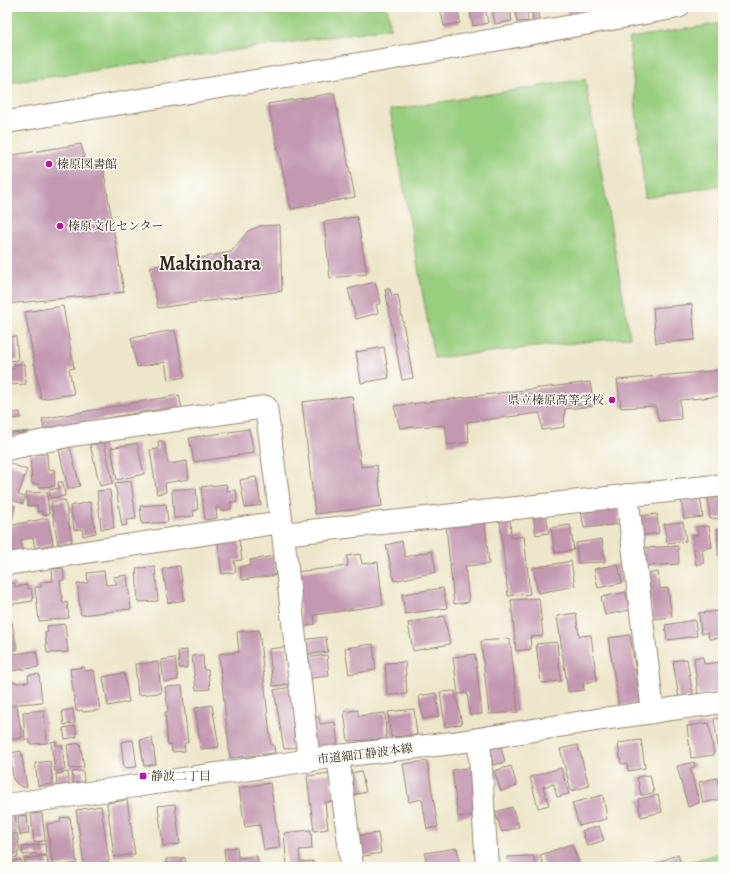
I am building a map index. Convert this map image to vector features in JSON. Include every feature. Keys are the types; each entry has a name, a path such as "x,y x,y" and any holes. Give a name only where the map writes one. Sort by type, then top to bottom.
{"street":[{"path":"7,122 383,60 678,7"},
{"path":"7,449 72,436 266,407 282,528 309,761"},
{"path":"7,564 282,528 723,485"},
{"path":"628,495 653,712"},
{"name":"市道細江静波本線","path":"7,805 338,756 453,743 596,720 723,702"},
{"path":"479,739 487,867"},
{"path":"338,756 352,867"}],"green space":[{"path":"7,7 387,7 391,28 7,83"},
{"path":"723,23 723,185 645,198 629,38"},
{"path":"585,79 630,337 434,358 390,110"},
{"path":"723,852 723,867 689,867 687,863"}],"building":[{"path":"440,7 457,7 460,23 444,26"},
{"path":"469,7 485,7 488,23 473,26"},
{"path":"492,7 510,7 512,21 495,24"},
{"path":"515,7 537,7 539,21 533,22 532,12 527,13 528,21 517,22"},
{"path":"568,7 577,7 579,17 570,19"},
{"path":"581,7 591,7 592,13 582,15"},
{"path":"334,93 355,197 291,209 268,104"},
{"name":"榛原文化センター","path":"81,144 85,160 102,161 124,292 7,304 7,156"},
{"path":"357,217 367,274 330,278 324,222"},
{"path":"723,220 723,258 722,258 719,221"},
{"path":"280,225 282,291 158,308 150,267 231,252 248,231 260,226"},
{"path":"375,282 381,303 376,305 378,313 356,319 348,289"},
{"path":"385,289 390,289 392,296 398,295 413,378 402,380"},
{"path":"692,304 695,340 656,343 653,308"},
{"path":"63,306 74,368 69,369 74,394 41,399 25,312"},
{"path":"175,330 185,377 168,380 165,362 137,367 131,338"},
{"path":"16,336 18,360 7,361 7,337"},
{"path":"384,347 389,378 361,383 356,352"},
{"path":"25,364 26,384 7,385 7,369 15,369 14,365"},
{"name":"県立榛原高等学校","path":"723,370 723,396 680,400 681,419 659,421 655,406 621,408 617,380"},
{"path":"590,382 594,406 565,409 564,427 542,430 540,413 467,422 469,442 448,445 445,425 400,428 394,406"},
{"path":"179,395 182,409 167,412 166,408 44,429 42,419"},
{"path":"352,396 361,467 377,465 382,506 315,514 302,402"},
{"path":"20,412 21,418 10,419 11,433 29,432 7,435 7,414"},
{"path":"249,429 254,453 194,462 189,438"},
{"path":"158,441 164,441 168,464 187,461 189,479 165,483 166,492 157,494 150,450 159,449"},
{"path":"104,442 113,483 100,486 90,445"},
{"path":"137,443 144,474 117,480 111,448"},
{"path":"70,447 80,486 68,489 59,450"},
{"path":"30,454 47,454 48,470 54,469 55,486 39,487 39,484 32,484"},
{"path":"9,463 27,470 18,495 25,497 23,504 7,498 7,468"},
{"path":"256,477 261,505 245,508 240,480"},
{"path":"131,481 136,519 126,520 127,525 122,526 115,483"},
{"path":"58,482 63,482 65,496 50,498 49,490 59,488"},
{"path":"226,484 227,491 236,490 237,502 231,502 231,509 221,511 221,507 216,508 217,518 205,520 201,487"},
{"path":"196,488 198,510 193,511 194,516 174,518 172,490"},
{"path":"110,490 114,528 101,529 97,491"},
{"path":"47,492 49,514 43,515 42,511 38,512 37,505 28,506 26,493"},
{"path":"708,495 723,495 723,518 710,519"},
{"path":"700,497 703,517 684,519 681,500"},
{"path":"65,500 72,542 58,544 51,502"},
{"path":"90,502 96,533 83,536 82,529 74,530 70,506"},
{"path":"7,504 15,506 12,520 7,519"},
{"path":"166,504 168,522 142,524 140,506"},
{"path":"617,506 620,524 584,528 581,511"},
{"path":"546,514 549,533 536,535 533,516"},
{"path":"657,514 659,533 641,536 638,516"},
{"path":"48,518 53,544 35,548 33,538 21,540 22,551 7,554 7,526"},
{"path":"510,520 511,538 524,536 530,594 508,596 500,521"},
{"path":"485,522 489,564 465,566 469,602 454,604 446,526"},
{"path":"683,522 686,541 667,543 664,524"},
{"path":"570,525 574,550 555,553 551,528"},
{"path":"709,526 712,547 702,549 704,563 696,565 692,535 698,535 696,527"},
{"path":"717,529 723,529 723,555 718,555"},
{"path":"602,539 605,562 578,563 576,543"},
{"path":"239,540 242,560 234,561 236,572 222,574 218,543"},
{"path":"402,541 405,557 432,551 436,572 394,581 386,545"},
{"path":"678,546 679,564 643,566 642,548"},
{"path":"360,554 362,564 378,562 383,605 314,615 315,624 302,627 295,572 348,566 347,556"},
{"path":"274,556 276,575 242,580 240,567 251,565 250,560"},
{"path":"571,561 575,586 538,593 533,568"},
{"path":"618,564 622,583 598,588 594,569"},
{"path":"180,566 184,600 168,603 163,569"},
{"path":"155,567 158,601 138,602 136,568"},
{"path":"63,568 64,580 60,581 63,603 67,602 69,618 39,621 35,587 41,587 41,582 53,581 52,569"},
{"path":"104,571 106,585 117,584 113,577 127,575 131,609 81,615 77,584 88,583 87,573"},
{"path":"658,572 660,589 668,588 672,617 653,619 646,574"},
{"path":"15,583 15,587 27,585 28,589 31,588 33,601 7,605 7,584"},
{"path":"443,588 447,608 405,614 402,594"},
{"path":"626,592 630,610 605,615 601,597"},
{"path":"539,598 543,636 530,637 531,649 516,651 511,600"},
{"path":"720,611 723,638 709,639 708,633 701,633 699,613"},
{"path":"576,613 579,636 591,635 597,681 583,683 584,690 568,692 557,616"},
{"path":"444,616 450,644 413,651 408,623"},
{"path":"695,620 697,636 667,640 665,625"},
{"path":"12,622 17,650 7,652 7,623"},
{"path":"65,624 68,652 47,653 45,633 48,632 47,626"},
{"path":"259,630 271,745 274,745 275,753 230,758 219,654 239,652 237,632"},
{"path":"630,635 641,703 619,706 608,638"},
{"path":"326,637 328,652 303,655 301,640"},
{"path":"510,639 518,712 489,714 481,641"},
{"path":"557,642 561,681 541,683 536,644"},
{"path":"373,644 376,670 349,674 345,648"},
{"path":"286,647 290,684 273,686 269,649"},
{"path":"187,650 187,668 179,668 178,651"},
{"path":"36,651 39,667 10,671 7,655"},
{"path":"475,654 482,714 470,715 467,693 458,694 453,657"},
{"path":"203,655 204,670 208,670 210,689 196,690 192,656"},
{"path":"327,655 329,676 305,679 305,658"},
{"path":"703,657 704,664 723,662 723,692 698,695 694,658"},
{"path":"175,658 178,680 164,682 161,660"},
{"path":"687,659 693,696 679,699 673,661"},
{"path":"158,662 161,693 138,695 135,664"},
{"path":"405,662 407,694 387,695 385,663"},
{"path":"84,667 85,671 94,670 100,710 83,712 82,710 76,711 70,669"},
{"path":"124,673 129,702 108,706 103,677"},
{"path":"39,674 42,702 9,705 7,682 29,682 28,675"},
{"path":"182,686 188,743 184,743 185,751 172,752 171,744 168,745 165,712 168,712 165,687"},
{"path":"292,687 302,746 284,749 274,690"},
{"path":"455,691 462,724 445,727 440,692"},
{"path":"436,693 439,716 423,719 419,696"},
{"path":"212,705 219,747 201,749 195,708"},
{"path":"17,706 22,738 9,740 7,707"},
{"path":"73,709 75,723 64,725 62,711"},
{"path":"414,709 417,735 391,737 388,712"},
{"path":"44,710 47,743 30,744 30,740 25,740 23,712"},
{"path":"358,710 358,716 385,713 386,739 348,741 344,712"},
{"path":"319,717 320,724 335,722 338,745 312,747 308,718"},
{"path":"723,717 723,760 720,761 714,719"},
{"path":"709,723 714,755 691,758 687,726"},
{"path":"75,726 77,737 65,739 63,728"},
{"path":"152,738 156,764 144,766 140,740"},
{"path":"133,740 137,767 124,768 121,742"},
{"path":"641,740 645,768 628,771 627,764 621,764 618,743"},
{"path":"56,741 56,745 62,745 65,770 55,771 51,742"},
{"path":"80,743 84,767 70,769 67,745"},
{"path":"500,743 505,762 493,765 488,746"},
{"path":"578,745 589,786 571,791 560,749"},
{"path":"21,751 27,787 22,787 13,779 10,753"},
{"path":"50,761 53,784 38,786 35,763"},
{"path":"427,761 438,827 427,829 422,799 409,802 403,764"},
{"path":"694,762 695,767 690,768 699,803 688,807 677,766"},
{"path":"511,766 517,786 501,791 494,771"},
{"path":"473,767 480,814 458,817 452,770"},
{"path":"561,768 569,794 557,797 554,784 543,787 549,805 538,808 530,777"},
{"path":"83,771 84,782 73,783 72,772"},
{"path":"361,771 366,792 349,796 344,775"},
{"path":"68,772 69,784 57,786 56,774"},
{"path":"330,773 334,801 325,802 328,829 314,831 307,776"},
{"path":"650,775 654,793 641,795 637,777"},
{"path":"717,778 722,799 703,803 699,782"},
{"path":"270,783 280,848 264,850 260,825 245,827 239,788"},
{"path":"603,795 607,819 579,826 572,803"},
{"path":"658,795 662,812 641,817 638,799"},
{"path":"127,800 135,854 114,857 107,803"},
{"path":"175,804 180,844 163,846 158,806"},
{"path":"101,806 109,862 84,865 76,810"},
{"path":"512,807 519,827 502,832 495,812"},
{"path":"42,813 45,841 34,842 31,814"},
{"path":"15,815 17,830 7,832 7,816"},
{"path":"27,815 29,834 20,835 18,816"},
{"path":"70,817 77,863 53,867 47,824 61,822 60,818"},
{"path":"599,826 604,840 587,846 582,831"},
{"path":"311,830 312,849 299,850 300,862 313,861 314,867 287,867 284,833"},
{"path":"17,833 20,851 17,851 18,857 7,859 7,835"},
{"path":"378,833 381,853 359,857 356,836"},
{"path":"45,844 46,855 37,856 36,853 23,855 22,847"},
{"path":"572,844 580,867 544,867 540,855"},
{"path":"237,847 238,858 257,856 258,867 226,867 224,849"},
{"path":"457,848 460,866 427,867 425,853"},
{"path":"678,854 682,867 648,867"},
{"path":"47,856 48,865 26,867 25,859"},
{"path":"534,856 535,867 508,867 507,857"},
{"path":"185,858 186,867 167,867 166,859"},
{"path":"21,860 22,867 9,867 8,862"}],"place":[{"name":"榛原図書館","path":"49,164"},
{"name":"榛原文化センター","path":"60,226"},
{"name":"県立榛原高等学校","path":"612,400"},
{"name":"静波二丁目","path":"143,776"}],"district":[{"name":"Makinohara","path":"210,263"}]}
